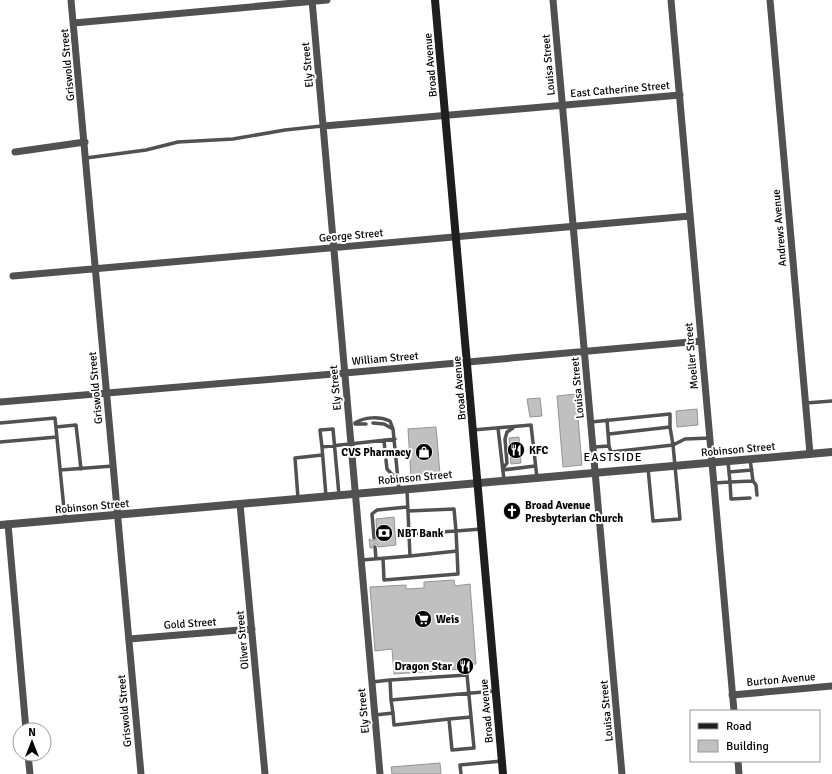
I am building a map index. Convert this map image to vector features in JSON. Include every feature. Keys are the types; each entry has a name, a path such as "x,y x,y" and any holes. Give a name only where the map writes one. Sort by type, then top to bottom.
{"main road":[{"name":"Broad Avenue","path":"435,0 503,774"}],"street":[{"name":"Griswold Street","path":"72,0 141,774"},
{"path":"74,23 327,0"},
{"name":"Louisa Street","path":"553,0 622,774"},
{"name":"Moeller Street","path":"671,0 734,710"},
{"name":"Andrews Avenue","path":"770,0 810,454"},
{"name":"Ely Street","path":"312,1 345,373 352,424 351,443 380,774"},
{"name":"East Catherine Street","path":"324,126 680,95"},
{"path":"15,152 85,142"},
{"name":"George Street","path":"13,276 690,216"},
{"name":"William Street","path":"0,402 345,373 701,340"},
{"name":"Robinson Street","path":"4,524 832,452"},
{"name":"Oliver Street","path":"240,504 265,774"},
{"path":"4,524 25,722"},
{"name":"Gold Street","path":"129,639 252,629"},
{"name":"Burton Avenue","path":"732,695 832,686"},
{"path":"29,762 30,774"},
{"path":"738,762 739,774"}],"lane":[{"path":"86,158 146,150 178,142 233,139 285,130 324,126"},
{"path":"806,403 832,402"},
{"path":"591,422 670,414 670,427 680,519 653,521 648,468"},
{"path":"0,423 55,418 65,519"},
{"path":"352,424 361,420 382,418 390,420 395,440 398,481"},
{"path":"607,420 609,446 611,452 673,445 685,439 710,438"},
{"path":"352,424 366,424"},
{"path":"373,424 384,424 393,429"},
{"path":"56,427 76,425 81,469"},
{"path":"473,430 531,425 536,478"},
{"path":"503,469 507,463 506,432 510,429 524,426"},
{"path":"609,434 670,427"},
{"path":"498,428 504,480"},
{"path":"326,496 320,430 333,429 339,495"},
{"path":"0,442 57,437"},
{"path":"384,440 385,451"},
{"path":"322,447 351,443 395,440"},
{"path":"594,447 609,446"},
{"path":"298,499 295,458 322,455"},
{"path":"750,459 753,481 756,485 757,495"},
{"path":"386,460 387,469 398,481 403,490 407,509 410,556"},
{"path":"728,461 731,499 750,498"},
{"path":"60,470 113,466"},
{"path":"503,469 535,466"},
{"path":"729,472 752,470"},
{"path":"714,483 753,481"},
{"path":"374,538 372,514 377,510 454,509 458,574 384,580 382,558"},
{"path":"408,534 482,529"},
{"path":"375,547 376,559"},
{"path":"362,560 457,551"},
{"path":"372,682 467,674 474,748 452,750 449,719"},
{"path":"390,680 394,725 471,716"},
{"path":"391,700 496,691"},
{"path":"375,715 393,713"},
{"path":"461,774 460,765 502,761"}],"building":[{"path":"576,394 582,465 563,467 557,396"},
{"path":"540,398 542,416 530,417 527,399"},
{"path":"697,409 698,425 677,427 676,411"},
{"name":"CVS Pharmacy","path":"436,427 440,474 411,477 408,429"},
{"path":"519,437 521,463 511,464 509,438"},
{"path":"394,517 396,545 378,547 377,544 374,544 372,548 370,548 369,539 374,541 377,539 376,519"},
{"name":"Weis","path":"454,580 455,586 470,584 476,664 462,665 462,669 394,674 392,649 375,651 370,587 406,585 406,589 424,588 424,582"},
{"path":"440,763 441,774 392,774 391,767"}],"place":[{"name":"KFC","path":"516,450"},
{"name":"CVS Pharmacy","path":"424,452"},
{"name":"Broad Avenue Presbyterian Church","path":"512,511"},
{"name":"NBT Bank","path":"384,533"},
{"name":"Weis","path":"423,619"},
{"name":"Dragon Star","path":"465,666"}],"district":[{"name":"EASTSIDE","path":"613,457"}]}
